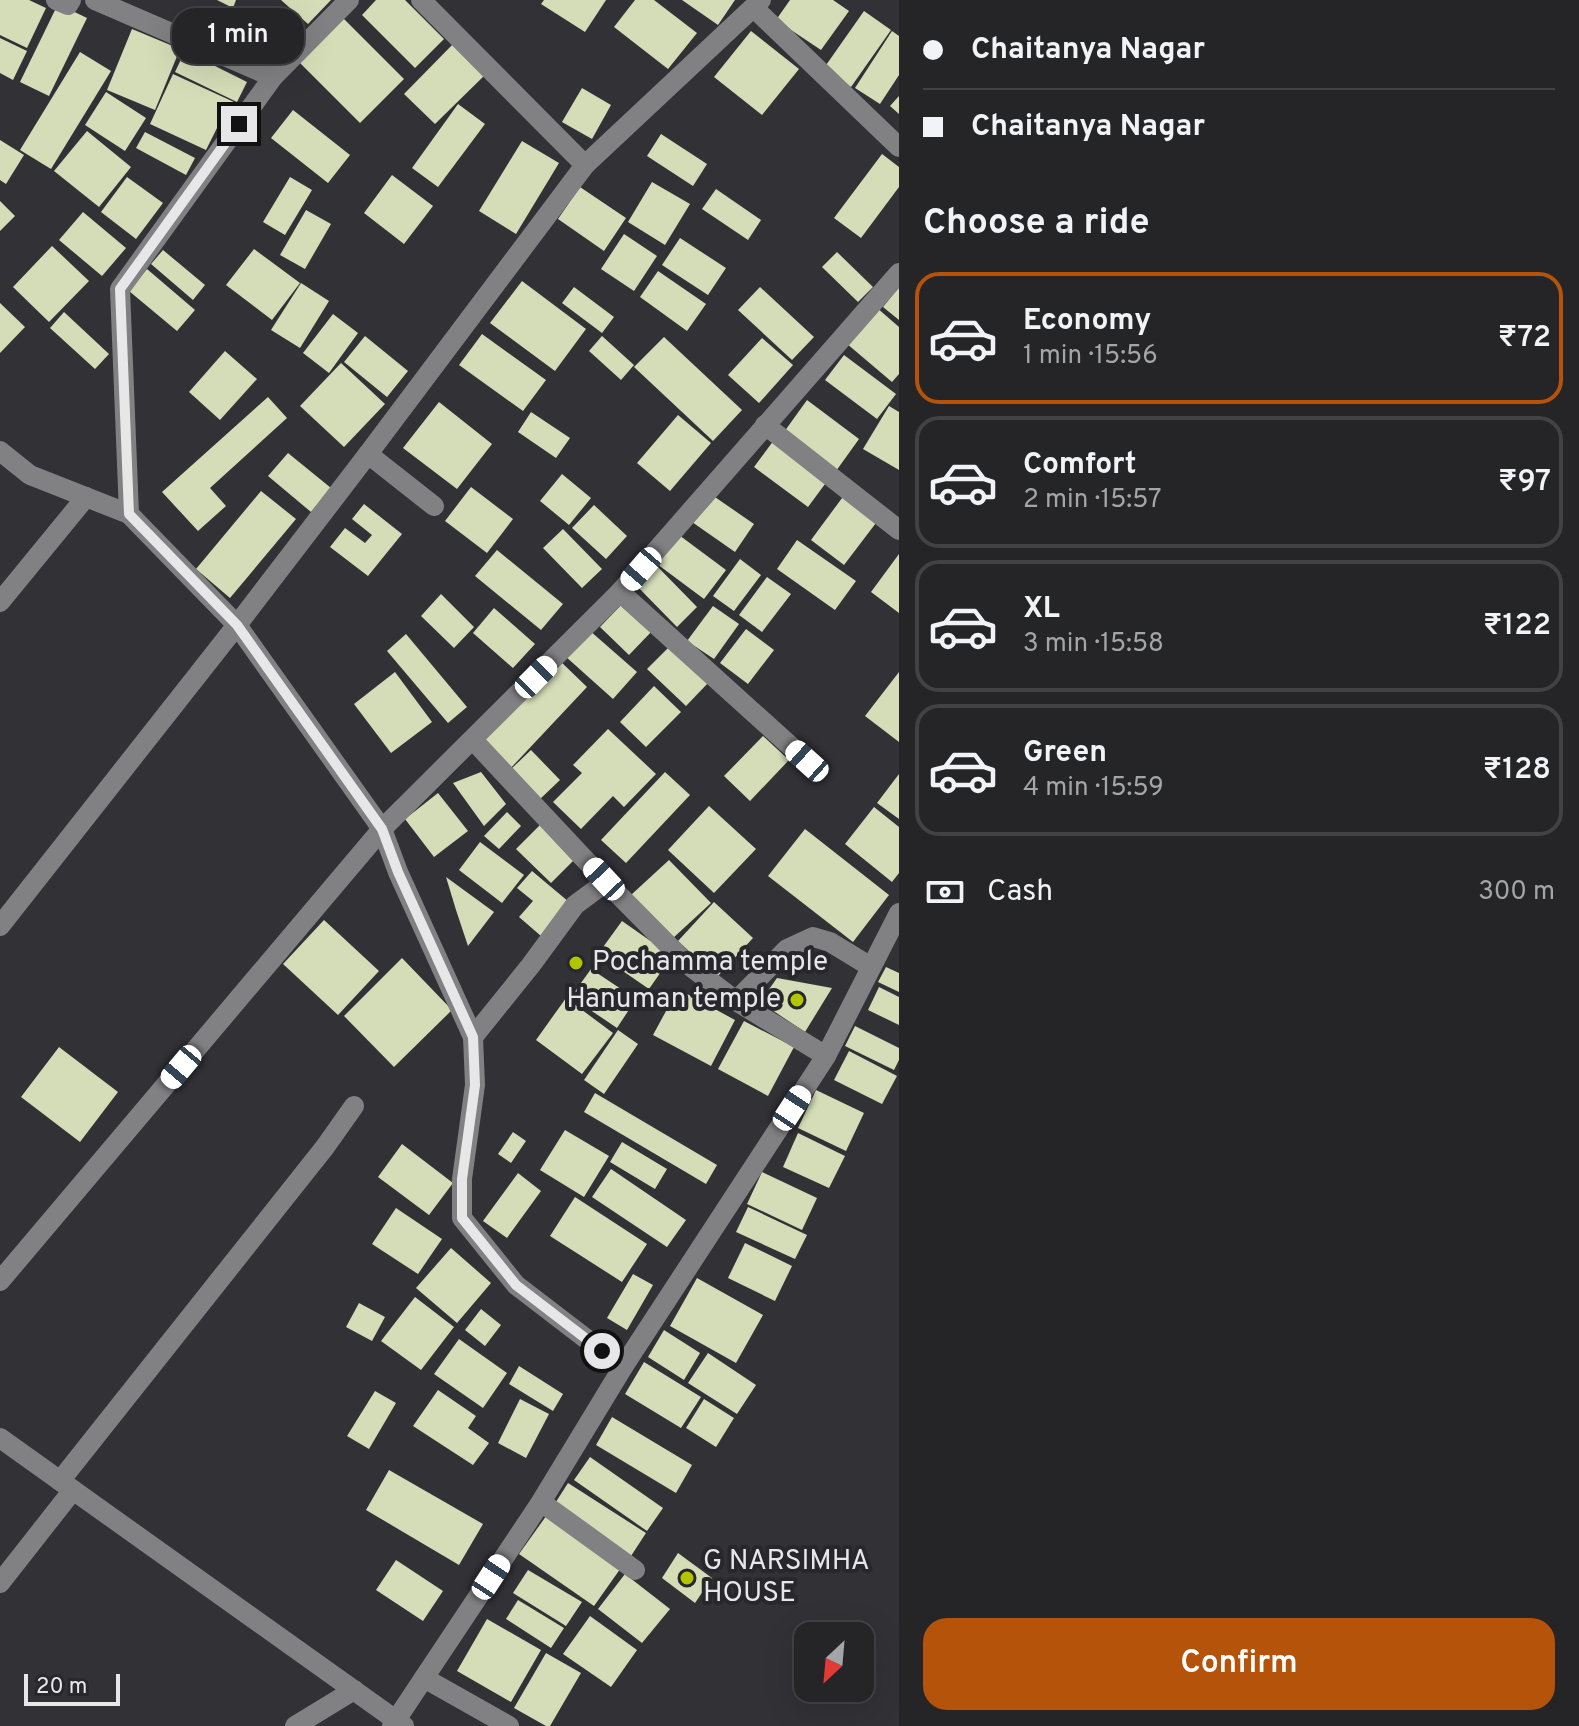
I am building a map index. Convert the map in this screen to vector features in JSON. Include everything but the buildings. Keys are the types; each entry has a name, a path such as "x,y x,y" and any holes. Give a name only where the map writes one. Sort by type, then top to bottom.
{"street":[{"path":"56,0 68,5 71,0"},
{"path":"95,0 273,77"},
{"path":"129,514 120,289 273,77 349,0"},
{"path":"421,0 585,165"},
{"path":"0,926 237,625 585,165 758,4 899,147"},
{"path":"0,1281 382,829 620,592 899,273"},
{"path":"765,425 899,530"},
{"path":"0,451 30,475 129,514 237,625 382,829 398,872 473,1037 475,1085 462,1179 462,1218 516,1285 623,1367"},
{"path":"368,454 434,506"},
{"path":"0,602 86,497"},
{"path":"620,592 807,761"},
{"path":"473,740 686,963 736,1001 826,1056"},
{"path":"473,1037 575,905 606,882"},
{"path":"0,1438 354,1690 397,1724 541,1502 623,1367 826,1056 899,913"},
{"path":"736,1001 787,949 813,937 830,942 871,967"},
{"path":"0,1583 67,1486 354,1106"},
{"path":"541,1502 635,1570"},
{"path":"424,1678 509,1726"},
{"path":"295,1726 354,1690"}],"place":[{"name":"Pochamma temple","path":"576,963"},
{"name":"Hanuman temple","path":"797,1000"},
{"name":"G NARSIMHA HOUSE","path":"687,1578"}],"route":[{"path":"239,124 120,289 129,514 237,625 382,829 398,872 473,1037 475,1085 462,1179 462,1218 516,1285 602,1351"}]}
